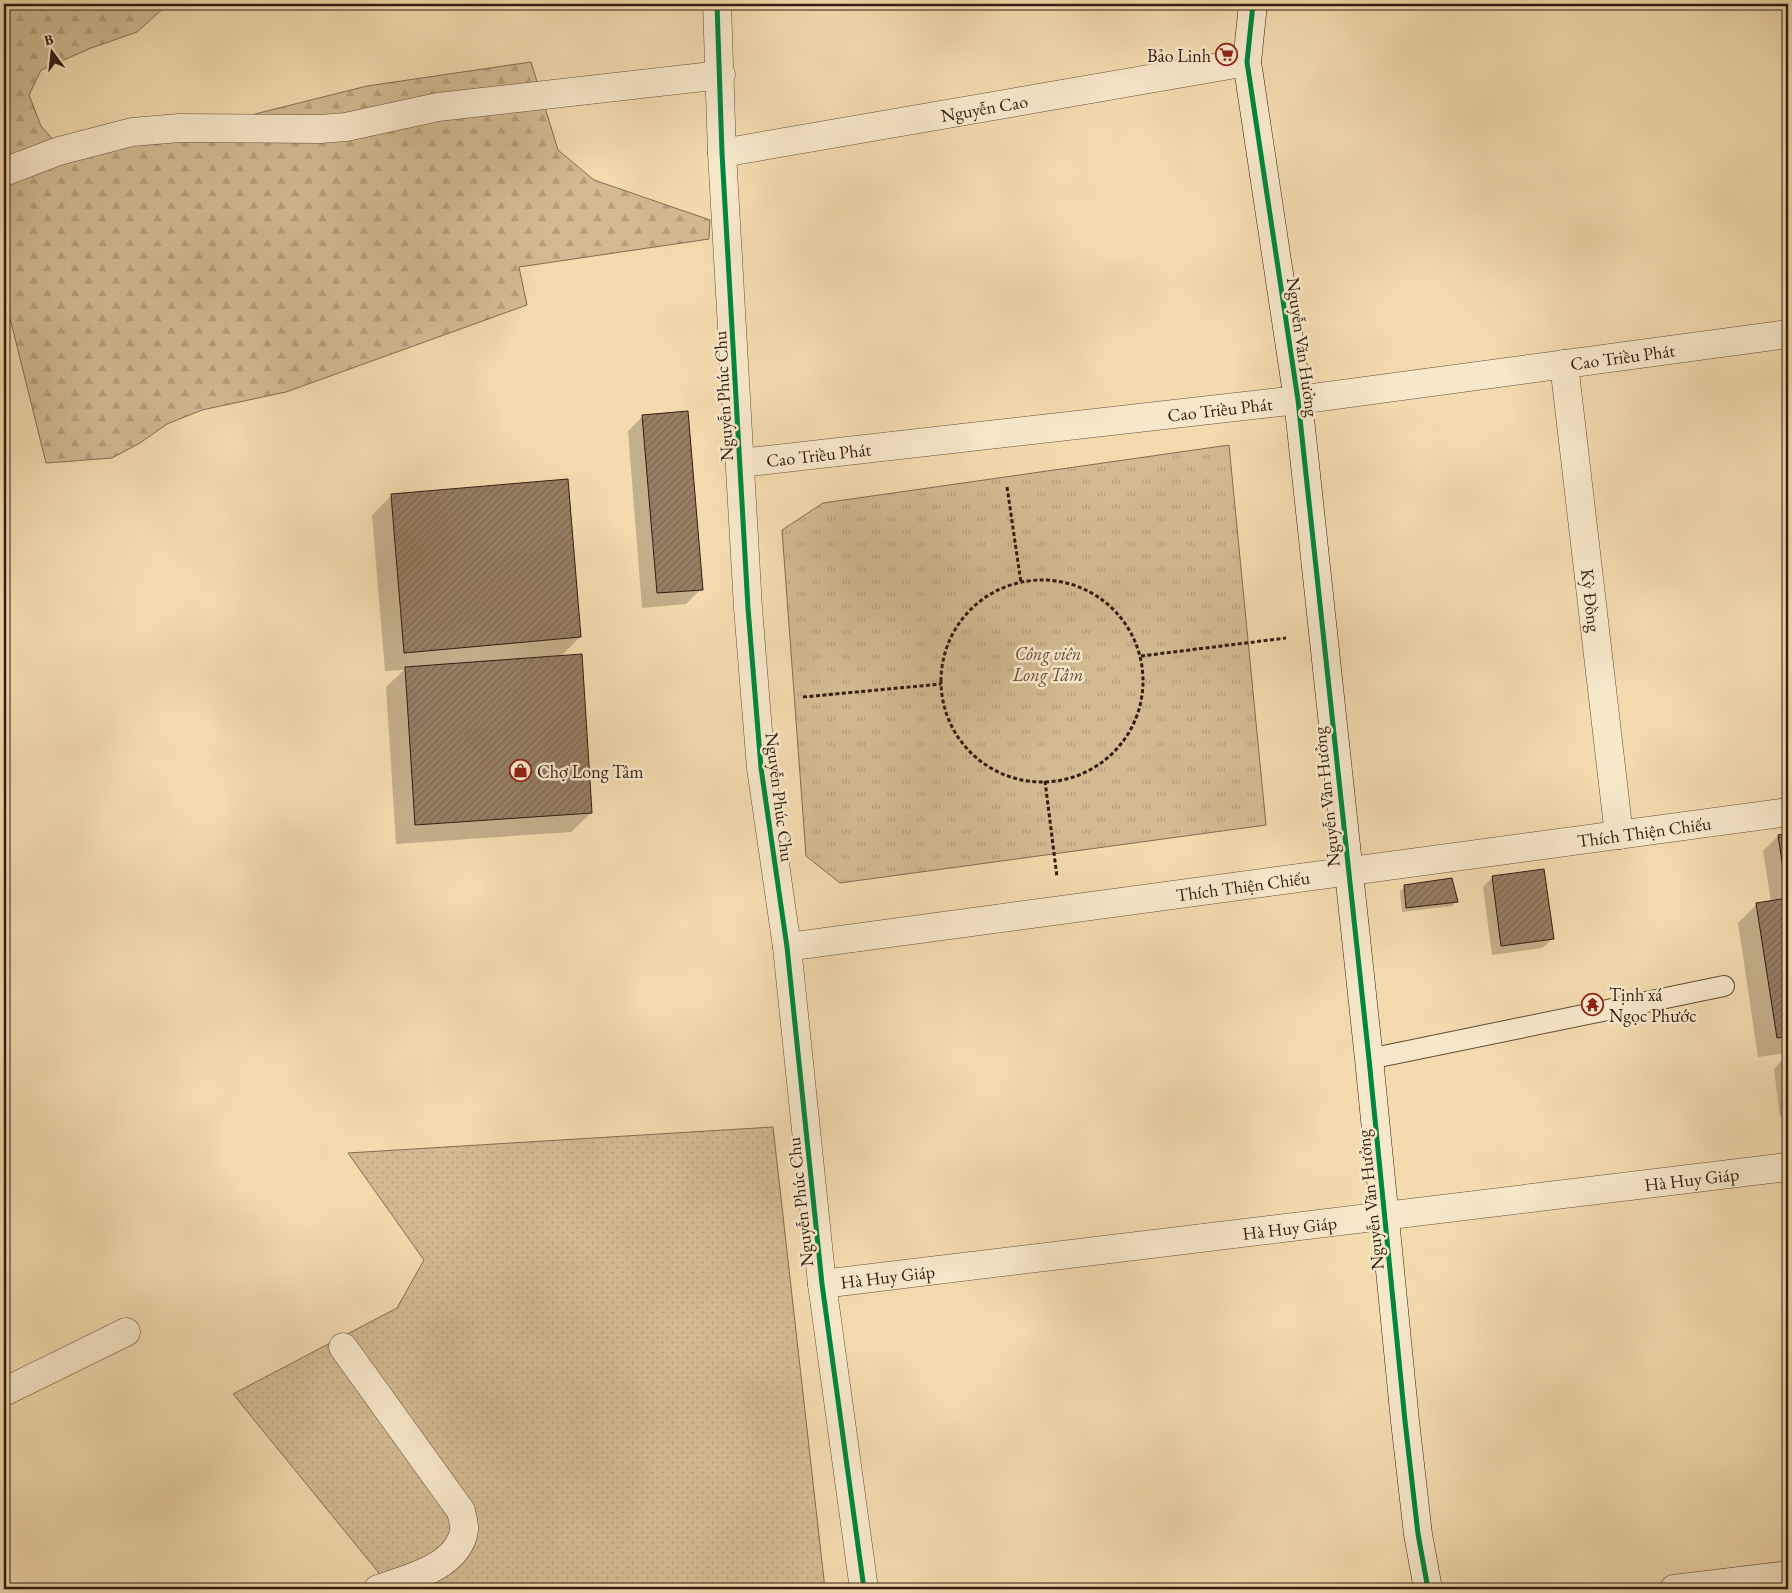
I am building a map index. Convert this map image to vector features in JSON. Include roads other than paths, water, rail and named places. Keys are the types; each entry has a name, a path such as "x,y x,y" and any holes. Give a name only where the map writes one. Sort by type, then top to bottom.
{"street":[{"name":"Nguyễn Phúc Chu","path":"717,4 721,75 722,153 748,608 761,768 788,947 822,1284 864,1589"},
{"name":"Nguyễn Văn Hưởng","path":"1253,4 1247,62 1298,400 1369,1058 1407,1440 1418,1534 1428,1589"},
{"name":"Nguyễn Cao","path":"722,153 1247,62"},
{"path":"4,172 59,151 132,132 179,128 328,129 438,107 721,75"},
{"name":"Cao Triều Phát","path":"740,463 1298,400 1788,334"},
{"name":"Kỳ Đồng","path":"1564,364 1619,835"},
{"name":"Thích Thiện Chiếu","path":"788,947 1788,812"},
{"name":"Hà Huy Giáp","path":"822,1284 1788,1167"},
{"path":"4,1392 126,1332"},
{"path":"343,1347 461,1511 464,1530 455,1550 440,1564 378,1589"},
{"path":"1674,1589 1788,1575"}],"lane":[{"path":"1369,1058 1724,986"}],"place":[{"name":"Bảo Linh","path":"1227,55"},
{"name":"Chợ Long Tâm","path":"521,771"},
{"name":"Tịnh xá Ngọc Phước","path":"1593,1004"}],"park label":[{"name":"Công viên Long Tâm","path":"1048,663"}]}
